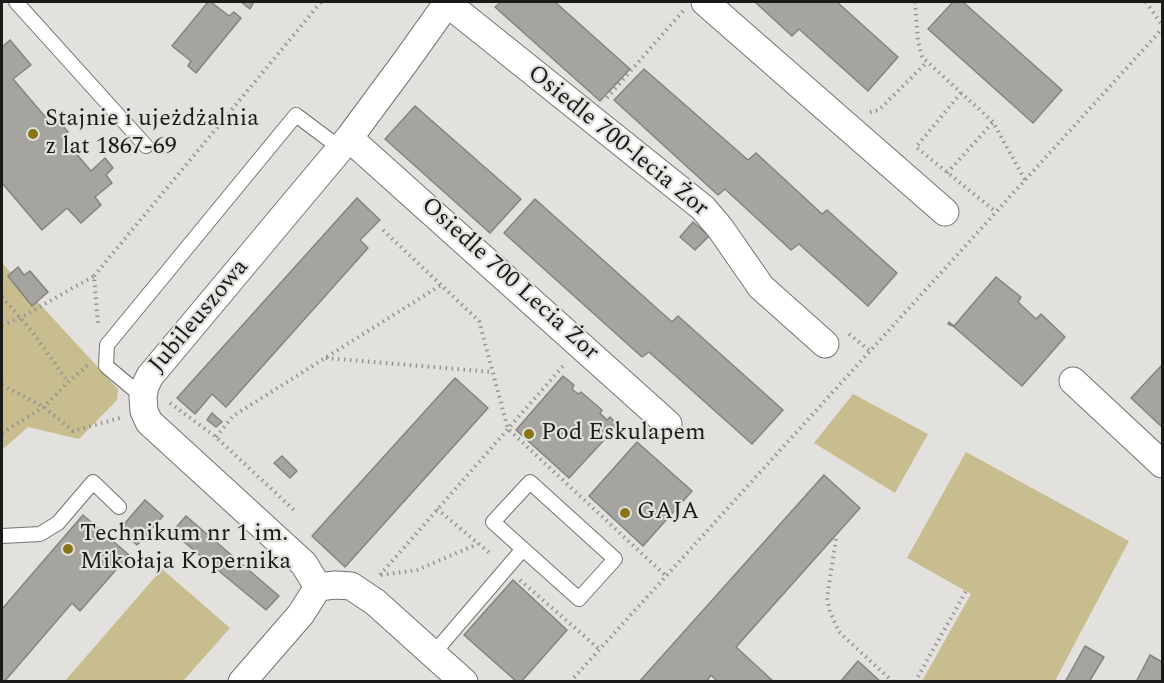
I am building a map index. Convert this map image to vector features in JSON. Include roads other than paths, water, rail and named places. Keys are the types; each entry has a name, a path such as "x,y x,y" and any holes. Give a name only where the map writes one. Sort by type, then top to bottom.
{"street":[{"name":"Osiedle 700-lecia Żor","path":"447,2 703,208 720,228 761,287 825,344"},
{"name":"Jubileuszowa","path":"143,404 145,386 150,376 345,143 447,2"},
{"path":"695,6 945,212"},
{"name":"Osiedle 700 Lecia Żor","path":"345,143 581,345 668,424"},
{"path":"1073,381 1162,464"},
{"path":"143,404 149,422 304,564 318,587"},
{"path":"318,587 351,586 372,581 433,654 464,681"},
{"path":"242,681 301,614 318,587"}],"lane":[{"path":"16,2 146,146"},
{"path":"143,404 106,366 107,345 296,115 345,143"},
{"path":"2,536 40,534 58,523 93,482 119,507"},
{"path":"530,482 615,559 579,599 523,549 493,522 530,482"},
{"path":"433,654 523,549"}],"place":[{"name":"Stajnie i ujeżdżalnia z lat 1867-69","path":"33,134"},
{"name":"Pod Eskulapem","path":"529,434"},
{"name":"GAJA","path":"625,513"},
{"name":"Technikum nr 1 im. Mikołaja Kopernika","path":"68,549"}]}
